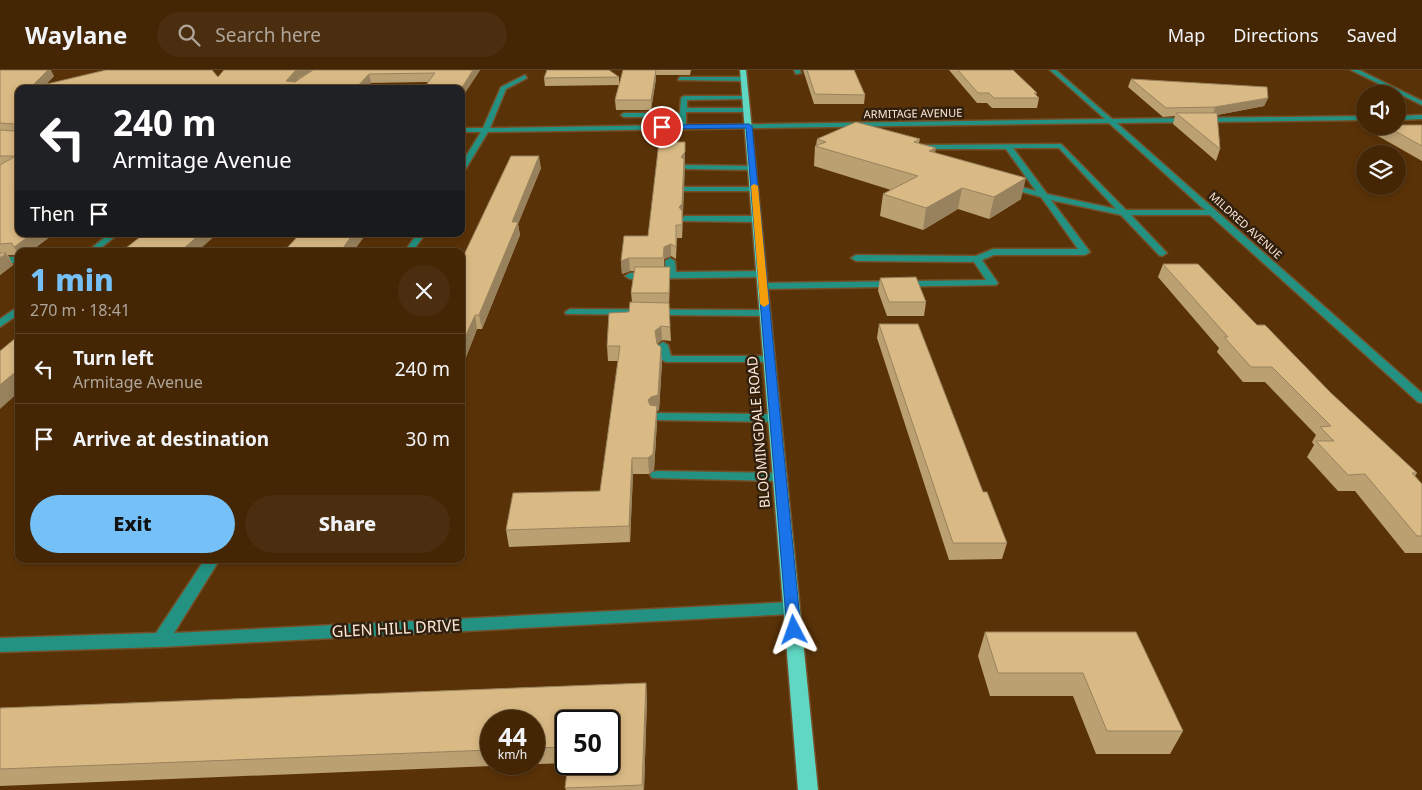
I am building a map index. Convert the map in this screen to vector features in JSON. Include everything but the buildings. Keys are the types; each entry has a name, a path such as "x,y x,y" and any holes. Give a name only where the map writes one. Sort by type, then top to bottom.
{"main road":[{"name":"BLOOMINGDALE ROAD","path":"743,70 808,790"}],"street":[{"name":"MILDRED AVENUE","path":"1053,70 1422,399"},
{"path":"1354,70 1422,103"},
{"path":"465,164 481,140 503,88 525,77"},
{"path":"680,79 744,79"},
{"path":"682,127 684,98 746,98"},
{"path":"624,115 747,110"},
{"path":"1406,118 1422,117"},
{"name":"ARMITAGE AVENUE","path":"465,130 749,126 908,128 1112,121 1356,118"},
{"path":"924,156 917,143 1061,146 1162,253"},
{"path":"856,258 978,259 993,252 1085,252 1008,146"},
{"path":"687,167 752,168"},
{"path":"1001,183 1046,196 1124,213 1214,212"},
{"path":"687,189 754,189"},
{"path":"685,219 757,220"},
{"path":"96,248 110,237"},
{"path":"411,248 419,237"},
{"path":"630,276 671,274 762,280 993,283 978,259"},
{"path":"0,260 15,260"},
{"path":"670,261 671,274"},
{"path":"0,324 15,312"},
{"path":"570,312 765,313"},
{"path":"663,346 666,359 768,359"},
{"path":"656,418 774,418"},
{"path":"657,476 780,477"},
{"path":"161,640 210,563"},
{"name":"GLEN HILL DRIVE","path":"0,645 161,640 792,608"}],"slow traffic":[{"path":"754,186 764,304"}],"route":[{"path":"662,127 749,126 794,630"}]}
